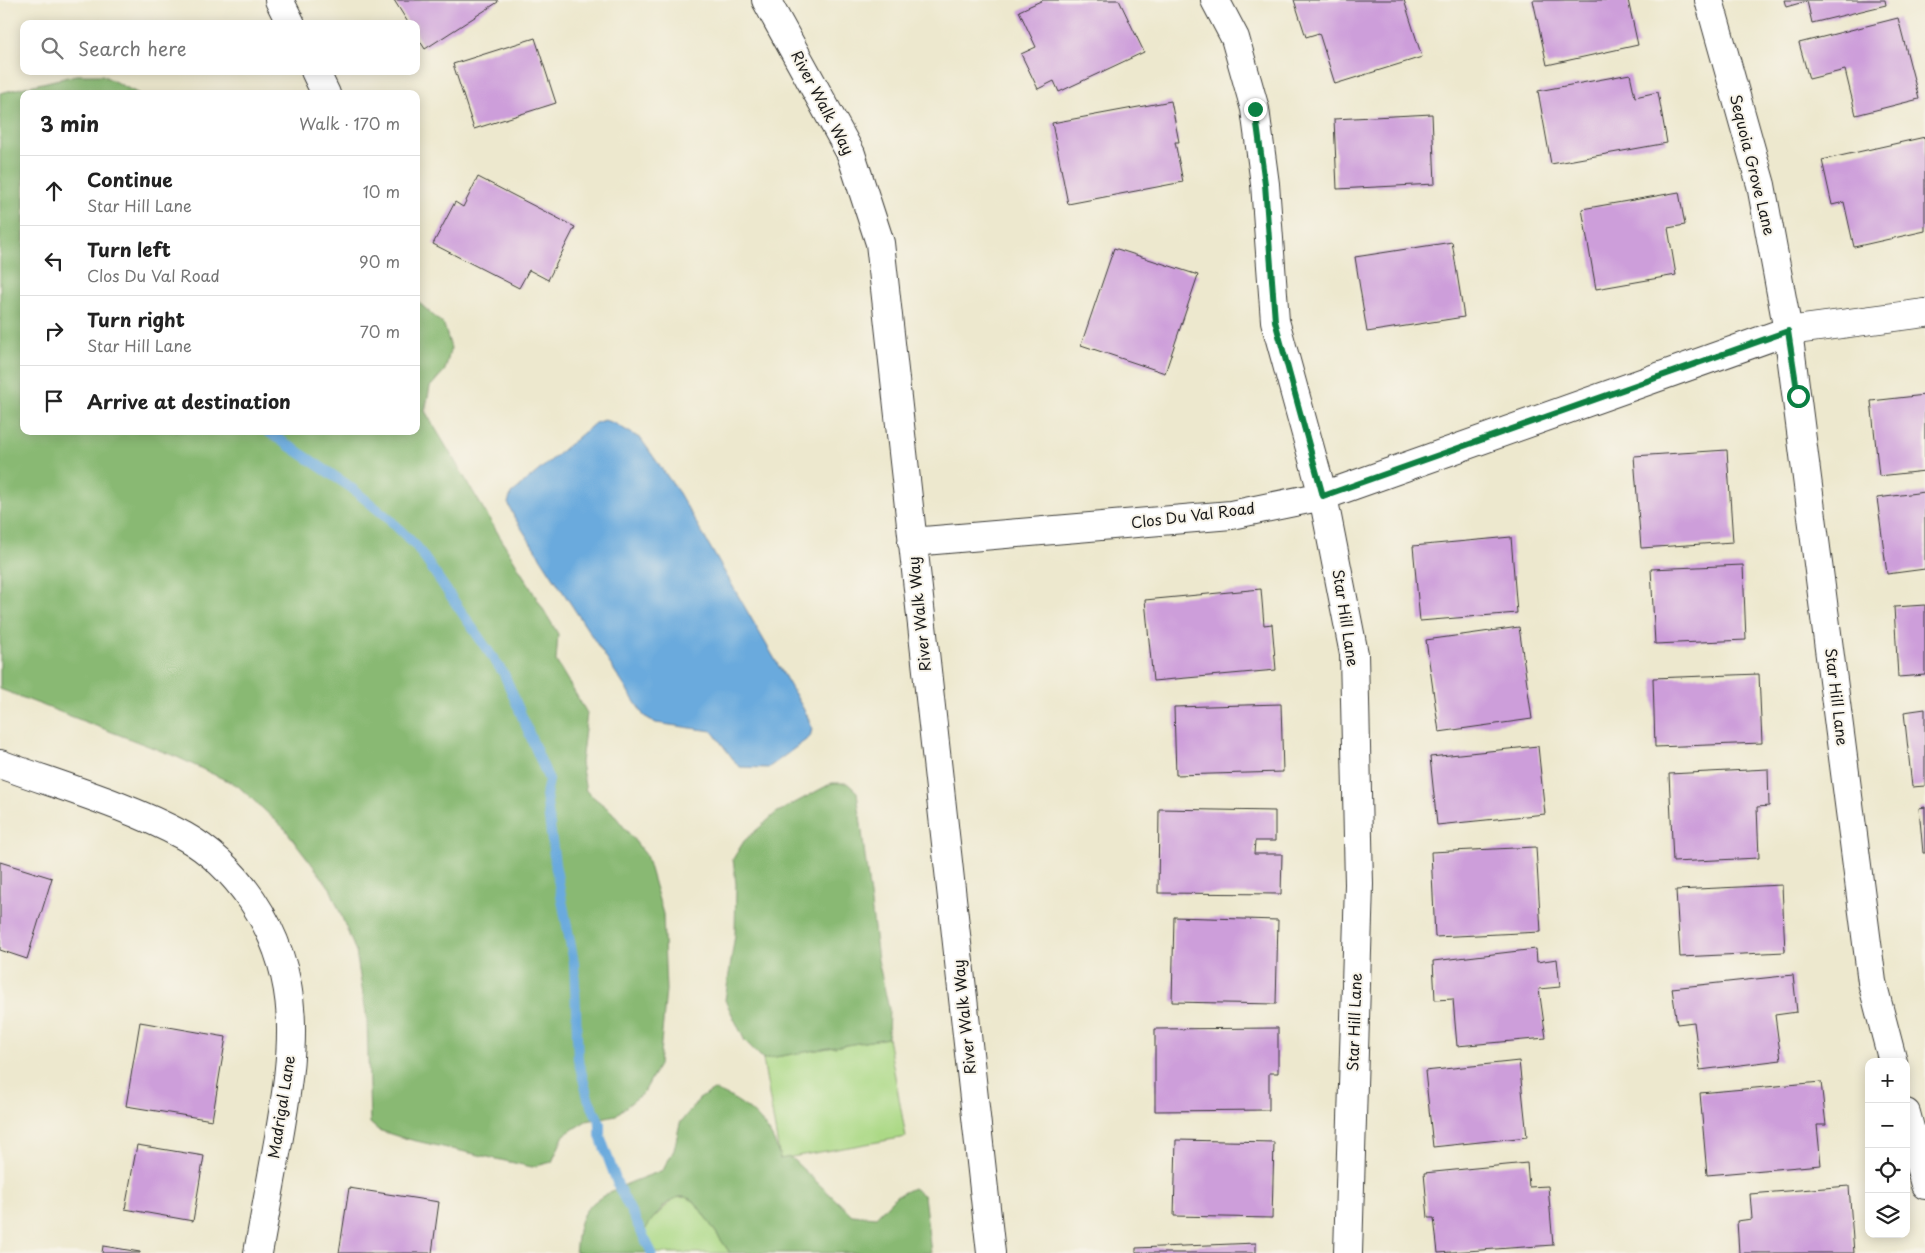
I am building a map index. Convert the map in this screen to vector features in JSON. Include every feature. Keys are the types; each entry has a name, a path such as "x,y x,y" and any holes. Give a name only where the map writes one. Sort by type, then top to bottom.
{"street":[{"path":"279,0 289,20"},
{"name":"River Walk Way","path":"766,0 851,154 880,243 991,1253"},
{"name":"Star Hill Lane","path":"1215,0 1235,38 1255,109 1265,184 1275,321 1323,496 1354,654 1359,884 1348,1253"},
{"name":"Sequoia Grove Lane","path":"1709,0 1761,185 1788,331"},
{"path":"317,75 324,90"},
{"name":"Clos Du Val Road","path":"912,542 1231,515 1323,496 1788,331 1925,313"},
{"name":"Star Hill Lane","path":"1788,331 1872,982 1892,1058"},
{"name":"Madrigal Lane","path":"0,764 150,820 185,836 214,856 241,884 263,917 278,950 289,989 292,1024 291,1065 258,1253"},
{"path":"1910,1128 1925,1186"}],"green space":[{"path":"76,75 102,75 131,90 20,90 20,435 420,435 420,304 444,325 451,348 445,370 430,387 425,411 558,634 556,661 587,713 581,763 586,791 612,812 646,855 663,914 666,990 659,1065 644,1092 616,1115 586,1121 564,1135 552,1162 532,1167 403,1138 378,1130 370,1123 367,1019 356,952 330,888 285,829 238,786 177,757 0,689 0,93"},
{"path":"832,783 847,783 857,792 878,960 889,1009 888,1038 763,1059 745,1041 725,1000 735,935 736,884 733,859 744,841 776,813"},
{"path":"888,1038 906,1137 780,1159 763,1059"},
{"path":"714,1090 736,1101 756,1116 771,1135 780,1159 790,1157 852,1215 876,1217 896,1196 913,1188 924,1196 931,1253 730,1253 695,1202 681,1197 672,1200 662,1209 645,1230 643,1235 652,1253 575,1253 580,1224 583,1215 589,1207 607,1193 663,1170 674,1150 680,1123 699,1099"},
{"path":"687,1197 695,1202 730,1253 652,1253 643,1235 647,1224 675,1198"}],"water":[{"path":"604,420 614,423 641,439 679,493 807,715 812,729 810,737 768,768 739,767 712,731 656,723 644,716 514,517 508,503 511,494 595,423"}],"building":[{"path":"394,0 497,0 498,2 425,49 420,41 420,20 406,20"},
{"path":"1043,0 1119,0 1144,52 1059,92 1054,81 1038,89 1021,54 1036,47 1019,11"},
{"path":"1294,0 1404,0 1422,57 1335,84 1319,33 1306,37"},
{"path":"1533,0 1628,0 1638,45 1547,65"},
{"path":"1784,0 1885,0 1886,5 1812,23 1807,1 1786,7"},
{"path":"1898,18 1919,99 1856,115 1845,70 1809,79 1799,43"},
{"path":"535,38 556,103 474,129 453,64"},
{"path":"1630,74 1635,97 1658,92 1667,143 1551,164 1538,91"},
{"path":"1171,101 1179,142 1175,142 1183,182 1068,204 1052,123"},
{"path":"1432,114 1435,184 1337,189 1334,119"},
{"path":"1925,137 1925,231 1854,247 1844,202 1832,205 1822,160"},
{"path":"478,177 575,227 548,280 529,270 519,288 433,244 455,202 463,207"},
{"path":"1679,192 1685,225 1668,228 1676,275 1596,289 1582,209"},
{"path":"1452,242 1464,317 1367,332 1355,257"},
{"path":"1114,248 1198,275 1165,373 1081,345"},
{"path":"1925,395 1925,471 1879,476 1871,401"},
{"path":"1727,450 1733,542 1641,548 1634,456"},
{"path":"1925,492 1925,569 1887,574 1877,498"},
{"path":"1511,537 1517,613 1420,621 1413,546"},
{"path":"1743,565 1746,640 1655,644 1651,569"},
{"path":"1261,589 1264,625 1272,624 1276,670 1153,681 1145,600"},
{"path":"1925,605 1925,675 1898,677 1894,607"},
{"path":"1519,627 1532,719 1439,732 1426,640"},
{"path":"1759,674 1762,743 1655,747 1653,678"},
{"path":"1281,704 1283,772 1176,775 1174,707"},
{"path":"1925,709 1925,786 1912,787 1904,712"},
{"path":"1538,746 1545,814 1437,825 1430,757"},
{"path":"1768,769 1769,806 1757,807 1759,858 1673,862 1669,774"},
{"path":"1925,807 1925,853 1923,853 1919,808"},
{"path":"1159,809 1275,811 1275,841 1255,841 1254,854 1282,854 1281,894 1158,893"},
{"path":"1536,847 1541,932 1435,937 1431,852"},
{"path":"0,862 52,878 27,959 0,950"},
{"path":"1782,885 1785,952 1680,957 1676,890"},
{"path":"1174,917 1278,920 1276,1004 1172,1002"},
{"path":"1536,949 1537,962 1557,959 1560,987 1539,989 1546,1038 1457,1046 1453,999 1435,1000 1433,961"},
{"path":"1793,975 1797,1012 1775,1015 1781,1060 1700,1070 1694,1022 1677,1024 1672,988"},
{"path":"140,1022 226,1037 212,1120 126,1106"},
{"path":"1278,1028 1278,1073 1269,1073 1269,1110 1155,1111 1155,1029"},
{"path":"1519,1061 1527,1137 1433,1147 1425,1071"},
{"path":"1821,1082 1826,1125 1817,1125 1821,1165 1707,1175 1700,1093"},
{"path":"1176,1140 1274,1142 1272,1218 1174,1216"},
{"path":"137,1145 204,1156 193,1221 125,1209"},
{"path":"1527,1163 1529,1187 1548,1186 1553,1245 1438,1253 1434,1218 1428,1218 1424,1173"},
{"path":"1849,1186 1854,1253 1739,1253 1737,1221 1752,1219 1750,1194"},
{"path":"349,1188 439,1202 432,1253 339,1253"},
{"path":"1256,1243 1256,1253 1136,1253 1136,1248"},
{"path":"103,1246 140,1252 140,1253 102,1253"}],"waterway":[{"path":"273,435 349,486 388,518 417,547 504,674 549,780 546,795 555,864 574,962 578,1059 588,1098 600,1123 600,1136 619,1188 652,1253"}],"route":[{"path":"1255,109 1265,184 1275,321 1323,496 1788,331 1798,396"}]}
